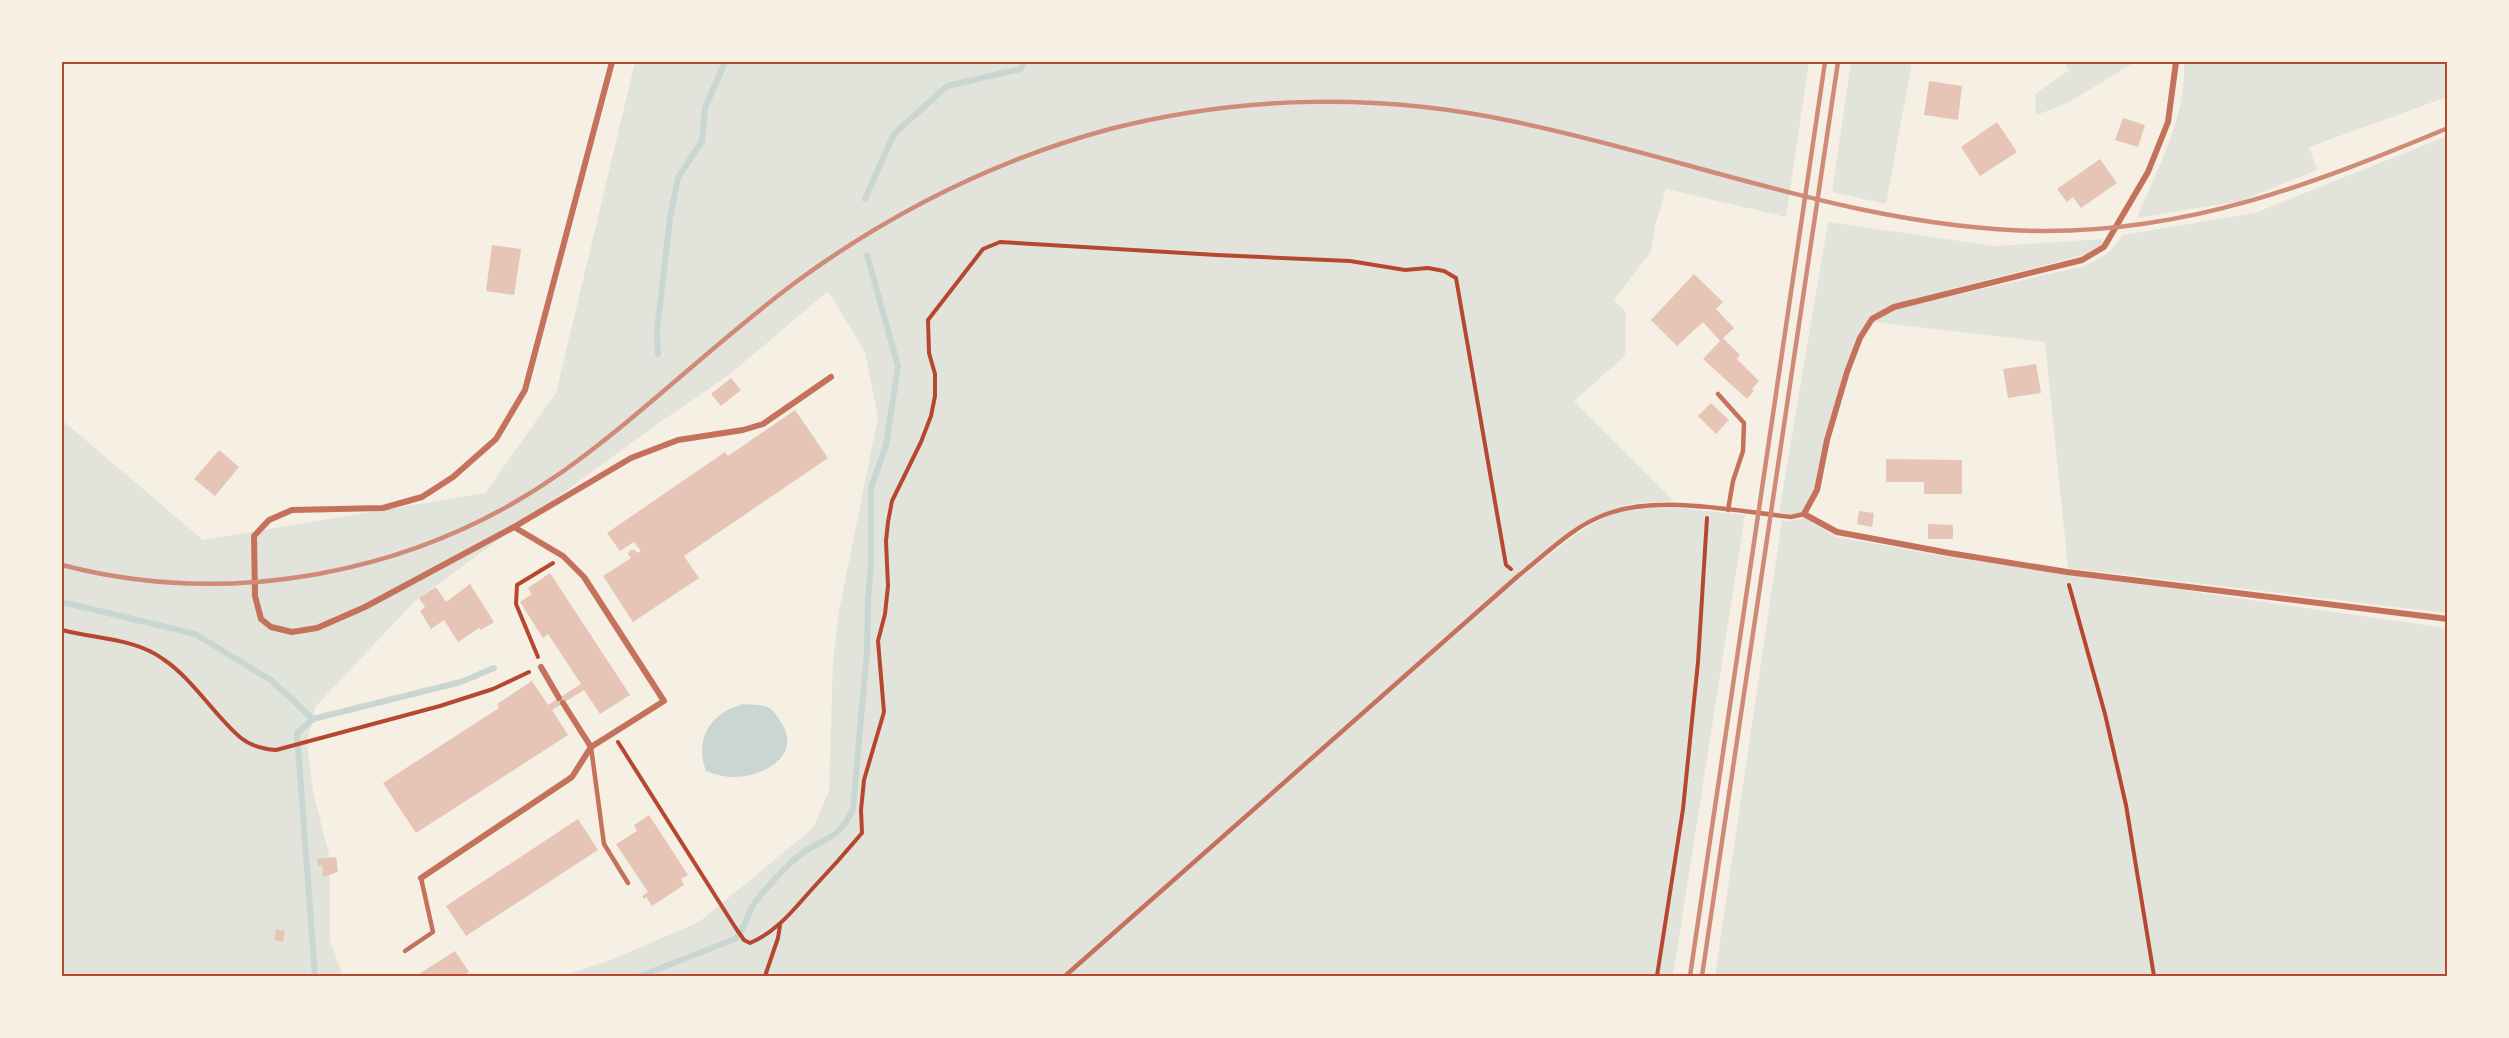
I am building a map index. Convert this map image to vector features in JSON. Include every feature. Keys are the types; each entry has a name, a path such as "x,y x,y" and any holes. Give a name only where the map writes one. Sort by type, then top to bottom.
{"street":[{"path":"612,62 525,390 495,439 453,477 422,497 383,508 292,510 269,520 254,536 255,596 261,619 271,627 292,632 317,628 365,607 514,527 631,458 678,440 743,430 763,424 831,377"},
{"path":"2176,62 2168,122 2148,172 2104,247 2082,260 1894,307 1872,319 1860,338 1847,372 1827,440 1817,490 1804,514 1837,532 2067,572 2448,619"},
{"path":"421,878 572,777 591,747 664,701 584,577 563,556 514,527"},
{"path":"541,667 591,747"}],"lane":[{"path":"1718,394 1744,423 1743,451 1733,482 1728,510"},
{"path":"1065,976 1518,576 1577,530 1603,515 1632,506 1673,505 1791,518 1804,514"},
{"path":"591,747 604,844 628,883"},
{"path":"405,951 433,932 421,878"}],"path":[{"path":"612,734 735,927 744,940 750,943 780,925 862,833 861,810 864,780 884,712 878,641 885,614 888,586 886,541 888,522 892,501 921,442 931,416 935,396 935,374 927,336 928,320 983,249 1000,242 1350,261 1405,270 1428,268 1444,271 1456,279 1506,565 1518,576"},
{"path":"1657,976 1683,809 1698,662 1707,508"},
{"path":"62,630 141,646 163,659 184,677 242,740 260,748 276,750 440,706 493,689 541,667 532,639 516,604 517,585 563,556"},
{"path":"2067,572 2071,594 2103,705 2126,806 2154,976"},
{"path":"765,976 780,925"}],"shaded area":[{"path":"635,62 1809,62 1786,217 1666,189 1655,226 1651,252 1614,300 1626,312 1625,356 1574,401 1674,501 1633,504 1601,514 1572,531 1518,572 1523,576 1581,531 1618,513 1654,507 1745,515 1673,976 562,976 608,961 699,922 813,828 829,791 833,660 839,611 878,417 865,352 828,291 729,375 656,425 415,601 316,706 307,742 313,791 330,859 330,940 343,976 62,976 62,420 203,540 485,493 556,393"},
{"path":"1851,62 1912,62 1886,204 1832,192"},
{"path":"2064,62 2135,62 2066,104 2036,115 2035,94 2069,70"},
{"path":"2184,62 2447,62 2447,97 2309,147 2317,170 2241,201 2137,218 2176,122 2184,82"},
{"path":"2447,136 2447,613 2068,568 2045,342 1875,322 1895,309 2084,266 2108,253 2123,235 2255,213"},
{"path":"1828,222 1995,246 2103,239 2101,246 2080,256 1894,304 1871,317 1859,337 1816,490 1803,512 1790,515 1779,514"},
{"path":"1805,518 1836,537 1950,557 2447,628 2447,976 1715,976 1782,520"},
{"path":"742,704 765,706 776,715 787,735 787,747 782,757 762,771 749,775 723,776 706,771 702,748 709,727 722,713"}],"building":[{"path":"1929,81 1962,86 1958,120 1924,115"},
{"path":"2123,118 2145,125 2138,147 2115,140"},
{"path":"1997,122 2017,152 1980,176 1961,147"},
{"path":"2100,159 2117,183 2081,208 2073,197 2067,202 2057,189"},
{"path":"492,245 521,249 514,295 486,291"},
{"path":"1694,274 1723,302 1716,309 1734,328 1723,338 1740,355 1737,359 1759,381 1747,399 1703,359 1720,341 1703,322 1677,346 1651,320"},
{"path":"2036,364 2041,393 2008,398 2003,369"},
{"path":"731,378 741,390 721,406 711,394"},
{"path":"1711,403 1729,420 1716,434 1698,416"},
{"path":"795,410 828,458 684,556 699,578 633,622 603,576 631,558 628,554 630,550 635,550 637,553 641,551 634,542 620,551 607,533 725,452 728,456"},
{"path":"219,450 239,467 215,496 194,479"},
{"path":"1886,459 1962,460 1962,494 1924,494 1924,482 1886,482"},
{"path":"1859,511 1874,513 1872,527 1857,524"},
{"path":"1928,524 1953,525 1953,539 1928,539"},
{"path":"550,573 630,695 600,714 584,690 552,710 568,735 416,833 383,783 499,708 497,704 532,681 548,705 581,684 548,634 543,638 520,602 532,594 528,588"},
{"path":"470,584 494,622 481,630 479,628 458,642 444,620 431,629 420,611 425,607 419,598 436,587 446,602"},
{"path":"649,815 688,875 681,879 684,885 652,906 646,897 644,899 642,896 648,892 616,844 637,831 634,825"},
{"path":"578,819 598,850 466,936 446,906"},
{"path":"336,857 338,872 323,877 322,865 318,866 317,859"},
{"path":"276,929 285,931 283,942 274,940"},
{"path":"455,951 469,972 463,976 416,976"}],"waterway":[{"path":"658,354 657,331 670,218 678,178 702,141 705,108 725,62"},
{"path":"865,199 894,134 947,86 1021,69 1024,62"},
{"path":"640,976 735,939 743,928 755,902 772,882 805,851 835,834 853,809 867,651 871,562 871,488 886,445 898,366 867,255"},
{"path":"62,602 195,634 271,680 313,719"},
{"path":"315,976 297,733 313,719 461,682 494,668"}],"railway":[{"path":"1690,976 1825,62"},
{"path":"1702,976 1838,62"},
{"path":"62,565 126,578 192,583 257,582 322,573 385,558 447,536 506,507 562,472 623,425 770,302 872,231 987,172 1068,141 1160,118 1211,109 1262,104 1313,102 1415,106 1516,122 1581,137 1841,205 1907,218 1974,227 2041,231 2096,229 2200,214 2299,185 2448,128"}]}
